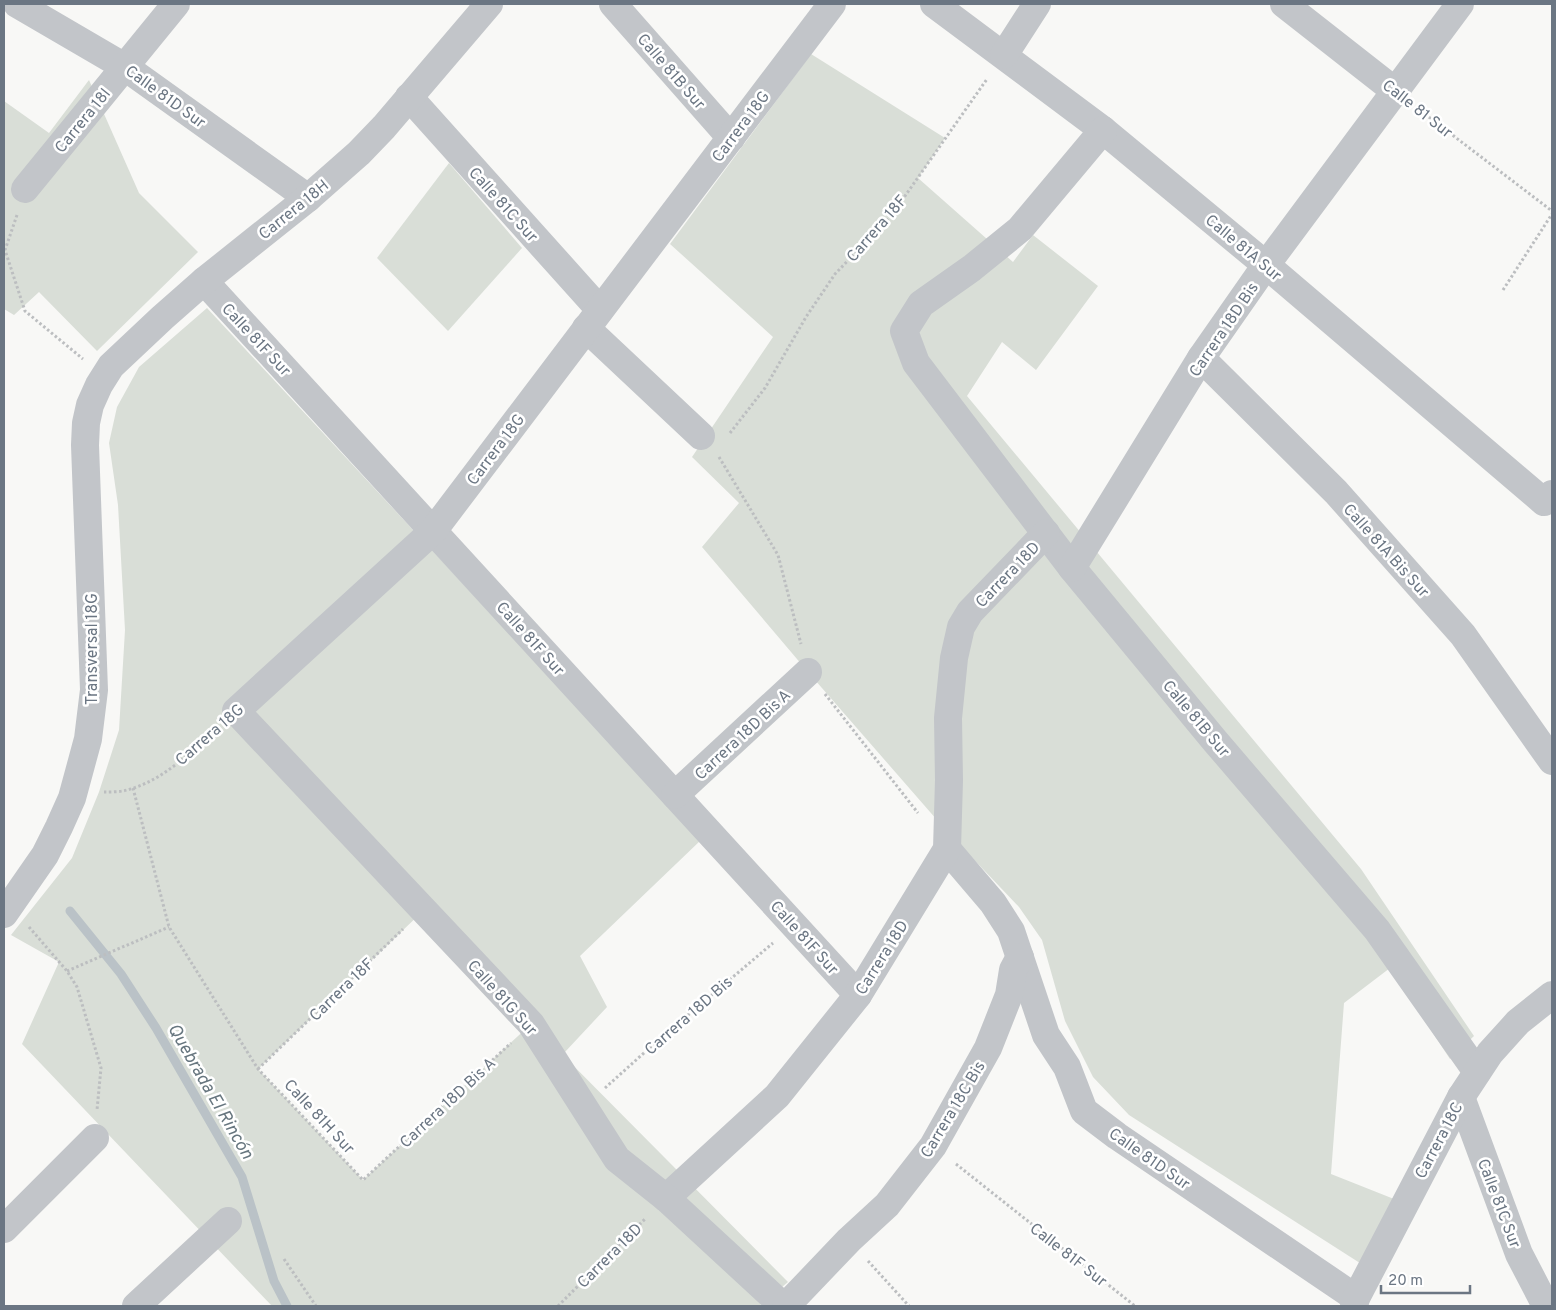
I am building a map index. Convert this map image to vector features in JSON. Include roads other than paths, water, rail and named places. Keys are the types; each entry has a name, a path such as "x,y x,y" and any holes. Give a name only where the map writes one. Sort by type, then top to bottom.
{"street":[{"name":"Calle 81D Sur","path":"17,4 126,66 308,198"},
{"name":"Carrera 18I","path":"25,189 176,4"},
{"name":"Carrera 18H","path":"90,405 104,377 127,350 204,281 308,198 359,153 384,127 489,4"},
{"name":"Calle 81B Sur","path":"613,4 731,138"},
{"name":"Carrera 18G","path":"236,711 433,531 832,4"},
{"name":"Calle 81A Sur","path":"934,4 1103,130 1548,498"},
{"path":"1004,55 1037,4"},
{"name":"Calle 81 Sur","path":"1284,4 1395,91"},
{"name":"Carrera 18D Bis","path":"1072,568 1201,358 1266,265 1460,4"},
{"name":"Calle 81C Sur","path":"409,98 593,319 714,437"},
{"name":"Calle 81B Sur","path":"1103,130 1020,229 972,268 921,304 904,331 916,363 1072,568 1377,930 1477,1072"},
{"name":"Calle 81F Sur","path":"204,281 858,995"},
{"name":"Calle 81A Bis Sur","path":"1201,358 1336,492 1463,635 1552,761"},
{"name":"Transversal 18G","path":"7,910 45,855 59,827 75,788 88,739 94,690 85,473 86,423 90,405"},
{"name":"Carrera 18D","path":"666,1198 777,1096 858,995 946,848 949,780 948,718 954,658 961,627 970,612 1046,533"},
{"name":"Carrera 18D Bis A","path":"675,795 808,672"},
{"name":"Calle 81G Sur","path":"236,711 531,1024 617,1159 666,1198 785,1306"},
{"name":"Calle 81D Sur","path":"946,848 993,903 1011,931 1046,1035 1067,1067 1084,1111 1355,1302"},
{"name":"Carrera 18C Bis","path":"785,1306 849,1240 887,1205 933,1146 988,1048 1009,995 1013,970 1020,957"},
{"name":"Carrera 18C","path":"1355,1302 1461,1097 1477,1072 1490,1053 1518,1022 1552,996"},
{"name":"Calle 81C Sur","path":"1461,1097 1519,1254 1546,1306"},
{"path":"4,1229 95,1138"},
{"path":"136,1306 228,1221"}],"waterway":[{"name":"Quebrada El Rincón","path":"70,911 121,974 156,1028 242,1177 274,1281 287,1306"}]}
